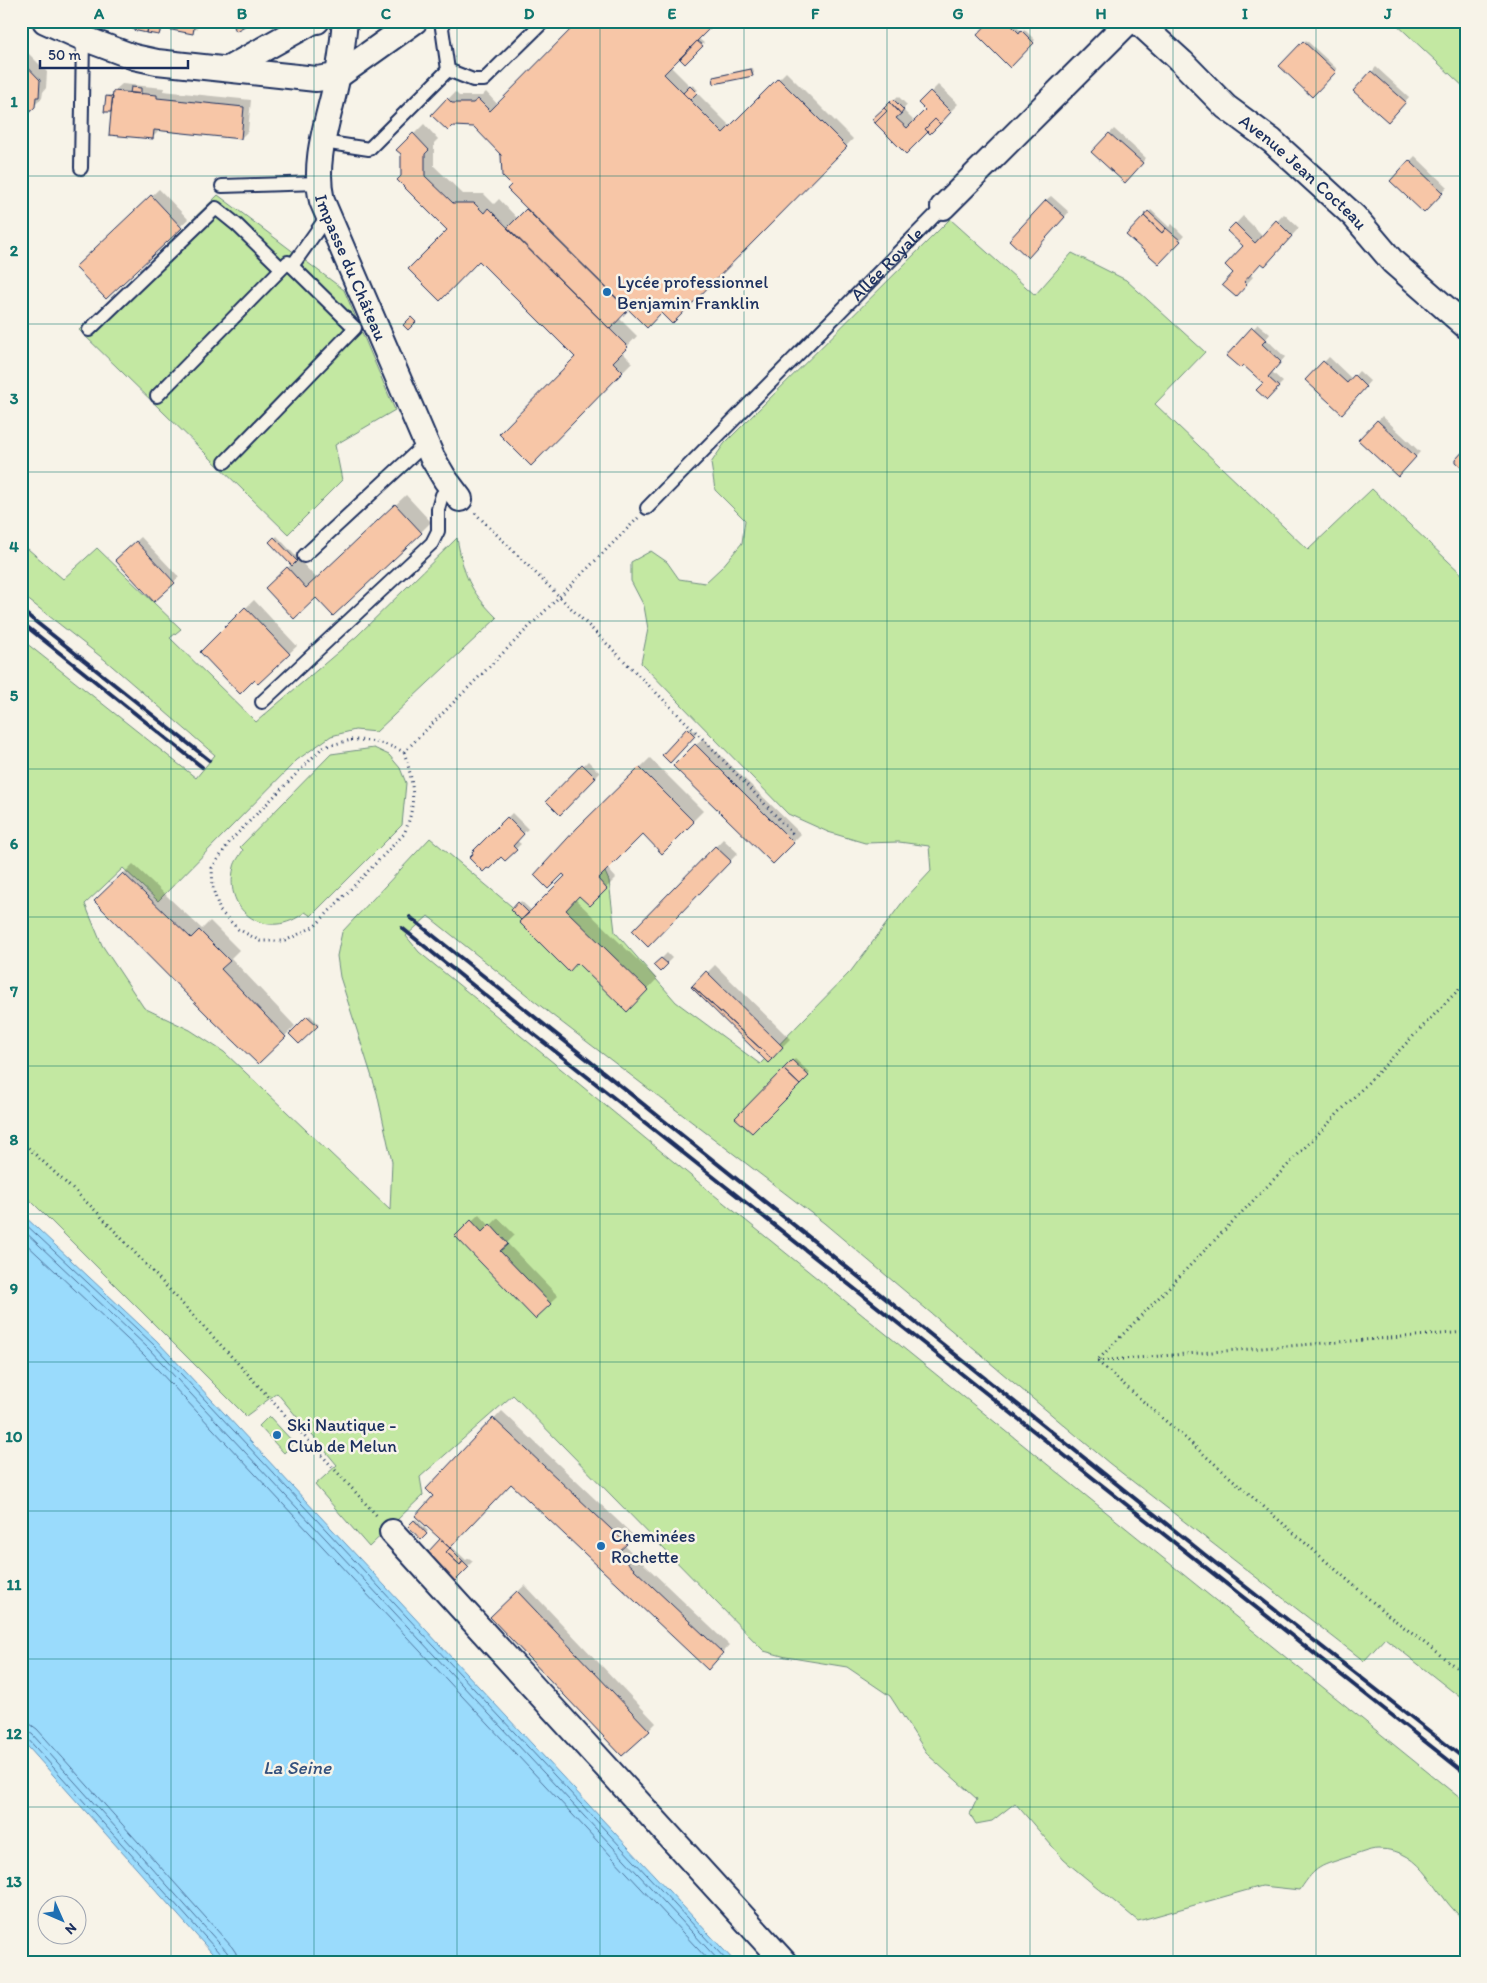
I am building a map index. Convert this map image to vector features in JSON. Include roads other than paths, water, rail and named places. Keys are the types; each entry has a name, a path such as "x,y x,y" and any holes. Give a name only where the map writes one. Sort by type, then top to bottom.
{"street":[{"path":"45,21 83,38 134,57 156,62 316,79 338,76 415,21"},
{"path":"228,69 317,21"},
{"name":"Impasse du Château","path":"345,21 338,76 318,165 318,183 328,215 426,443 455,492"},
{"name":"Allée Royale","path":"943,207 1129,21"},
{"name":"Avenue Jean Cocteau","path":"1137,21 1182,62 1226,107 1272,141 1354,216 1393,262 1466,326"},
{"path":"392,1532 784,1962"}],"lane":[{"path":"441,21 448,70"},
{"path":"448,70 473,80 484,80 544,21"},
{"path":"81,168 83,38"},
{"path":"323,142 369,149 448,70"},
{"path":"222,186 318,183"},
{"name":"Allée Royale","path":"647,508 943,207"},
{"path":"89,330 216,208 355,328 225,462"},
{"path":"157,396 286,267 328,215"},
{"path":"304,556 426,443"},
{"path":"262,702 432,543 438,531 438,509 442,495 455,492"}],"water":[{"name":"La Seine","path":"21,1213 157,1341 735,1962 220,1962 21,1739"}],"railway":[{"path":"21,610 209,760"},
{"path":"21,622 202,767"},
{"path":"410,917 1209,1558 1466,1760"},
{"path":"402,928 1466,1774"}],"place":[{"name":"Lycée professionnel Benjamin Franklin","path":"607,292"},
{"name":"Ski Nautique - Club de Melun","path":"277,1435"},
{"name":"Cheminées Rochette","path":"601,1546"}]}
